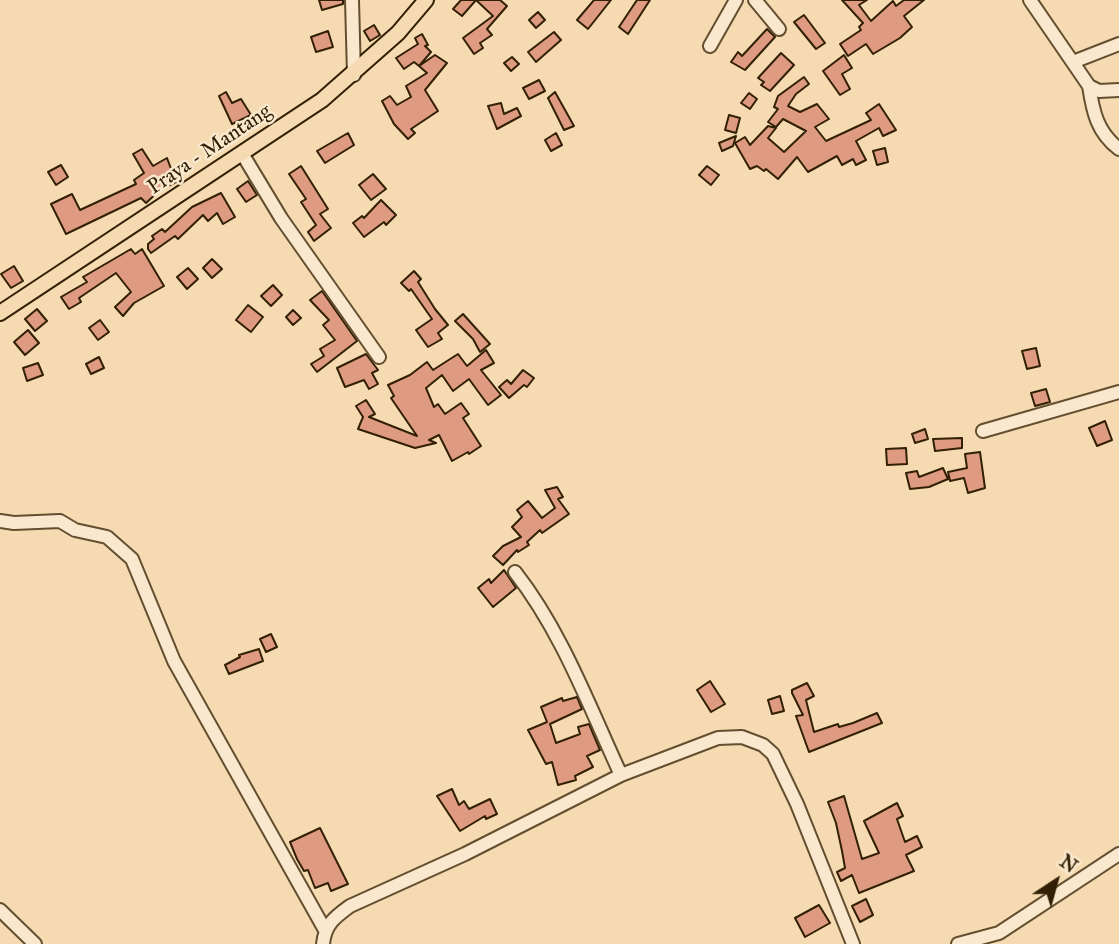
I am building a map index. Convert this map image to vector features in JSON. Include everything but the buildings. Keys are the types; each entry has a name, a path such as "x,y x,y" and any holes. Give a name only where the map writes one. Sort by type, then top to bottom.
{"main road":[{"name":"Praya - Mantang","path":"0,313 243,155 354,75 398,33 426,0"}],"street":[{"path":"352,0 354,75"},
{"path":"710,46 736,0"},
{"path":"755,0 779,29"},
{"path":"1030,0 1090,86 1097,123 1104,137 1119,149"},
{"path":"1073,62 1119,44"},
{"path":"1090,86 1099,91 1119,89"},
{"path":"243,155 281,218 379,357"},
{"path":"983,431 1119,392"},
{"path":"0,521 60,521 75,530 107,537 132,559 174,661 325,930"},
{"path":"515,572 536,598 565,651 621,775"},
{"path":"323,944 325,930 333,918 351,906 465,854 621,775 718,738 742,737 763,745 773,754 797,804 853,944"},
{"path":"958,944 1001,938 1118,856"},
{"path":"0,910 35,944"}]}
